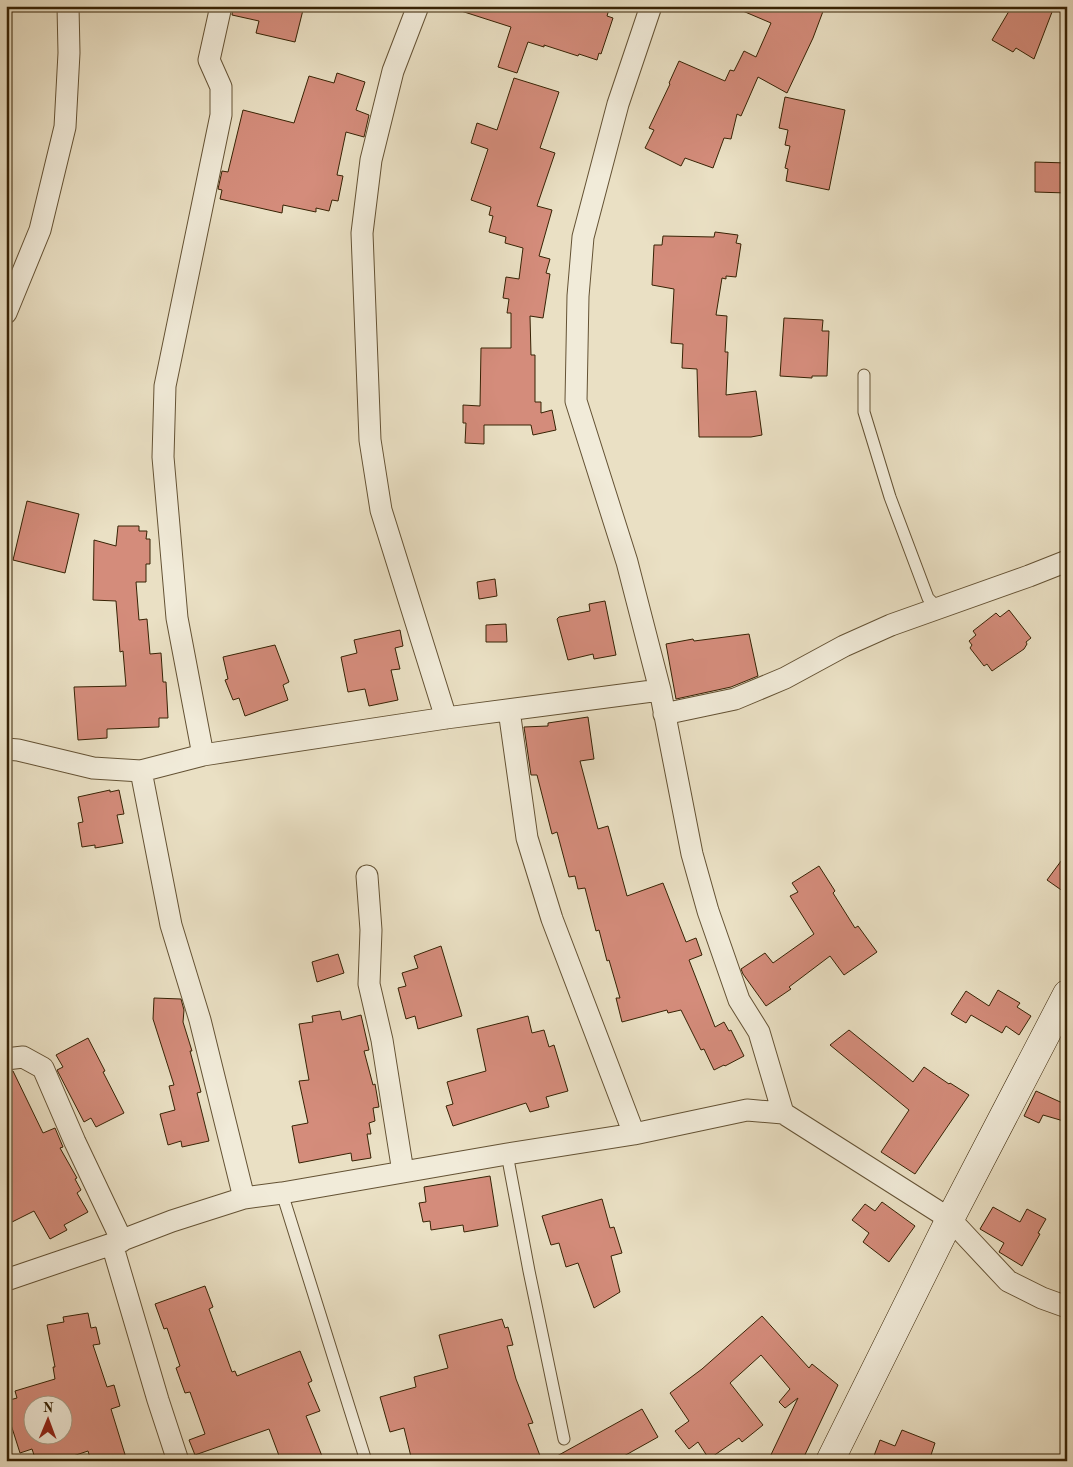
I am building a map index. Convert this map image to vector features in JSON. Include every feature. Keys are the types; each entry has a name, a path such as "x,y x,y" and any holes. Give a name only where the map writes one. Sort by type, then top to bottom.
{"street":[{"path":"6,313 40,230 65,127 69,53 68,6"},
{"path":"203,755 178,618 163,457 165,386 222,115 221,87 209,60 221,6"},
{"path":"418,6 393,71 373,151 362,233 370,440 381,510 446,718"},
{"path":"651,6 618,104 583,237 578,296 576,401 627,562 660,690 692,854 708,911 738,1000 759,1032 783,1113"},
{"path":"664,714 735,700 785,678 844,646 883,629 1067,561"},
{"path":"6,749 18,750 93,768 141,771 203,755 446,718 660,690"},
{"path":"509,710 527,838 552,919 634,1134"},
{"path":"141,771 171,925 200,1020 244,1198"},
{"path":"367,876 371,930 369,984 382,1040 403,1172"},
{"path":"830,1461 950,1219 1067,994"},
{"path":"8,1056 23,1057 43,1068 117,1242 158,1400 178,1461"},
{"path":"6,1280 172,1221 244,1198 634,1134 747,1110 783,1113 950,1219 1008,1281 1042,1298 1067,1307"}],"lane":[{"path":"864,375 864,412 884,478 928,598 939,609"},
{"path":"507,1154 530,1281 564,1440"},
{"path":"282,1193 366,1461"}],"building":[{"path":"233,6 304,6 295,42 256,33 259,21 232,15"},
{"path":"458,6 610,6 607,16 613,18 601,54 599,53 597,60 528,42 517,73 498,67 511,27 458,10"},
{"path":"731,6 825,6 813,38 787,93 758,77 741,116 737,114 731,139 724,138 713,168 685,158 681,166 645,148 654,130 649,128 679,61 725,81 730,70 734,71 744,51 756,57 771,23"},
{"path":"1012,6 1035,6 1052,12 1034,59 1016,48 1013,52 992,40"},
{"path":"337,73 365,82 356,110 369,115 364,137 346,132 337,175 343,176 338,201 332,200 329,211 316,208 316,212 283,205 282,213 220,199 222,190 218,189 222,171 228,172 243,110 294,123 309,76 334,83"},
{"path":"514,78 559,92 540,148 555,153 537,206 552,210 539,256 550,259 546,273 550,274 543,318 530,316 531,355 535,355 535,402 541,402 541,413 552,410 556,430 533,435 531,425 484,425 484,444 465,443 466,423 463,423 463,405 480,406 481,348 511,348 511,313 507,313 509,299 503,298 506,277 519,279 523,248 505,243 506,237 489,232 493,216 489,215 491,207 471,200 488,149 471,143 477,123 497,130"},
{"path":"785,97 845,110 829,190 786,181 788,169 785,168 790,146 785,145 788,130 779,128"},
{"path":"1035,162 1067,163 1067,193 1035,192"},
{"path":"715,232 738,235 736,243 741,244 736,277 726,276 726,279 722,278 716,315 727,316 725,352 728,352 726,395 756,391 762,435 751,437 699,437 697,369 682,368 683,344 671,343 674,289 652,285 654,245 662,245 663,236 714,237"},
{"path":"784,318 823,320 822,331 829,331 827,376 812,376 812,378 780,376"},
{"path":"27,501 79,514 65,573 13,560"},
{"path":"118,526 139,526 139,531 147,531 146,539 150,539 150,564 146,564 146,582 136,582 139,620 147,619 150,654 161,653 163,682 166,682 168,718 159,718 159,727 107,729 107,738 78,740 74,687 126,686 123,651 120,652 116,601 93,600 94,540 116,546"},
{"path":"495,579 497,596 479,599 477,582"},
{"path":"605,601 616,655 594,659 593,654 568,660 557,619 590,611 589,604"},
{"path":"1009,610 1031,638 1026,642 1027,644 1024,649 992,671 987,664 984,666 970,648 972,645 969,641 976,635 973,631 996,613 1000,617"},
{"path":"506,624 507,642 486,642 486,625"},
{"path":"400,630 403,646 395,648 400,669 391,670 398,700 369,706 365,689 348,692 341,657 357,653 354,640"},
{"path":"749,634 758,676 731,687 676,699 666,644 693,639 694,641"},
{"path":"275,645 289,682 283,685 288,700 245,716 239,698 233,700 225,680 228,679 223,657"},
{"path":"588,717 594,759 580,761 598,829 608,826 627,896 663,883 686,942 696,938 702,955 689,960 715,1027 724,1022 729,1031 731,1030 744,1056 725,1066 714,1070 704,1049 701,1050 681,1010 668,1013 667,1010 622,1022 616,998 620,998 609,960 607,961 599,930 596,931 585,888 578,889 575,876 569,877 557,832 552,834 537,775 531,775 524,727 548,726 548,723"},
{"path":"110,790 110,792 119,790 124,814 117,815 123,843 95,848 95,845 82,847 78,823 83,822 78,797"},
{"path":"1067,853 1067,894 1047,880"},
{"path":"819,866 855,928 858,926 877,952 844,975 830,956 789,987 791,989 766,1006 741,969 765,953 773,963 814,934 790,896 798,892 792,883"},
{"path":"441,946 462,1016 418,1029 415,1016 406,1019 398,988 406,986 402,973 418,968 414,956"},
{"path":"338,954 344,973 317,982 312,962"},
{"path":"998,990 1020,1003 1017,1007 1031,1016 1019,1035 1006,1026 1002,1033 971,1015 966,1023 951,1014 966,991 989,1006"},
{"path":"154,998 181,999 184,1010 183,1022 201,1092 197,1093 209,1141 182,1147 181,1141 168,1145 160,1114 175,1110 169,1086 174,1085 153,1019"},
{"path":"340,1011 342,1020 361,1015 369,1050 364,1051 373,1085 375,1084 379,1107 373,1108 375,1121 369,1123 371,1134 367,1134 371,1158 352,1161 351,1153 299,1163 292,1126 308,1123 299,1081 309,1080 299,1024 313,1022 312,1016"},
{"path":"528,1016 532,1033 544,1030 549,1047 554,1045 568,1091 546,1097 549,1107 530,1112 526,1103 453,1126 446,1106 453,1104 447,1082 486,1071 477,1029"},
{"path":"849,1030 913,1082 924,1067 969,1095 915,1174 881,1152 909,1110 830,1045"},
{"path":"88,1038 124,1113 96,1127 91,1118 84,1122 57,1070 63,1067 56,1055"},
{"path":"6,1071 13,1071 43,1133 55,1128 63,1147 60,1148 77,1178 75,1179 81,1190 77,1193 88,1212 64,1225 67,1230 50,1239 34,1211 6,1225"},
{"path":"1036,1091 1067,1105 1067,1122 1043,1115 1039,1123 1024,1116"},
{"path":"490,1176 498,1226 464,1232 463,1225 431,1230 430,1221 423,1222 419,1203 426,1202 424,1187"},
{"path":"602,1199 610,1228 614,1227 622,1253 611,1256 620,1292 594,1308 578,1263 566,1267 559,1243 551,1245 542,1216"},
{"path":"882,1202 915,1226 889,1262 863,1242 869,1233 852,1220 865,1204 875,1211"},
{"path":"993,1207 1020,1222 1027,1209 1046,1219 1022,1266 999,1252 1004,1243 980,1229"},
{"path":"205,1286 213,1307 209,1309 232,1372 235,1371 237,1376 300,1351 312,1381 308,1383 320,1411 306,1416 324,1461 281,1461 269,1429 195,1455 189,1440 205,1434 190,1392 185,1393 176,1368 180,1366 167,1328 164,1329 155,1304"},
{"path":"88,1313 91,1328 96,1327 100,1344 93,1345 107,1387 114,1385 120,1406 111,1409 127,1461 91,1461 88,1451 58,1461 36,1461 32,1449 20,1453 6,1409 6,1401 17,1398 15,1391 55,1379 53,1367 55,1367 47,1325 64,1322 63,1317"},
{"path":"762,1316 809,1368 812,1364 838,1385 802,1461 768,1461 798,1398 785,1408 779,1402 790,1389 761,1355 730,1383 763,1425 742,1442 739,1438 709,1459 698,1442 689,1449 675,1431 689,1421 670,1393 702,1369"},
{"path":"502,1319 505,1328 508,1327 513,1345 507,1346 516,1379 533,1423 528,1424 542,1461 412,1461 404,1428 390,1432 380,1397 416,1387 414,1377 448,1368 439,1335"},
{"path":"642,1409 658,1437 615,1461 548,1461"},
{"path":"902,1430 935,1443 929,1461 872,1461 880,1440 895,1446"}]}
